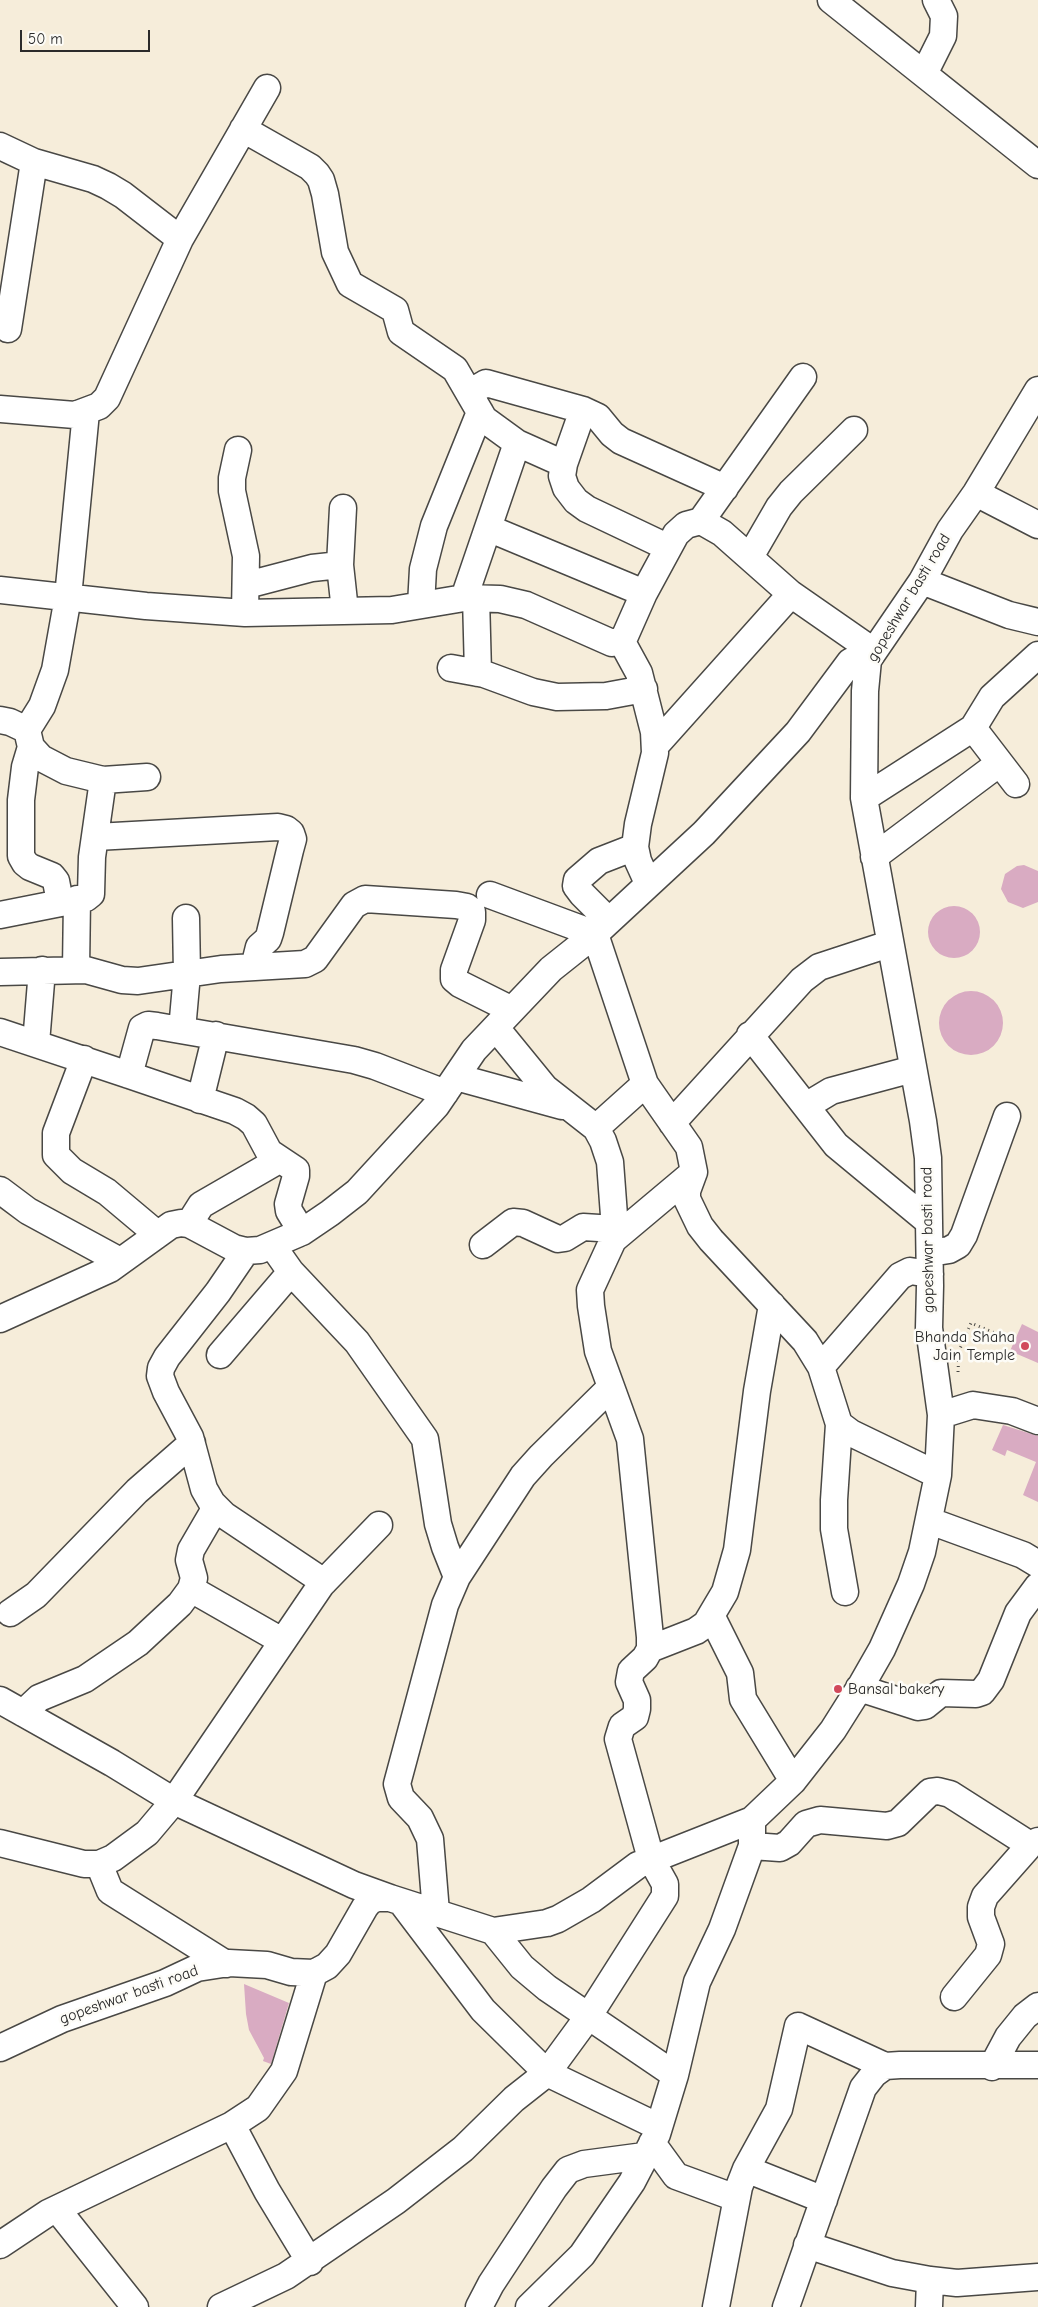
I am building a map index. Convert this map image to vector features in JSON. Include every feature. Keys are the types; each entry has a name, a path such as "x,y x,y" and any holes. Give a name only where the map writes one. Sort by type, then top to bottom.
{"street":[{"path":"831,0 1038,165"},
{"path":"924,74 943,36 944,16 936,0"},
{"path":"0,409 75,415 100,406 107,398 180,239 267,88"},
{"path":"243,129 310,167 317,174 325,194 335,252 346,278 355,288 396,310 401,332 455,369 484,419 517,443 564,464"},
{"path":"0,146 34,162 93,178 124,195 180,239"},
{"path":"8,329 34,162"},
{"path":"0,590 146,606 245,612 392,610 470,597 500,599 526,605 612,643 621,640 625,636 667,547 676,534 686,525 701,521 803,377"},
{"path":"421,605 423,569 427,547 474,402 486,384 583,410 598,417 612,434 622,441 725,488"},
{"name":"gopeshwar basti road","path":"0,1700 112,1763 174,1801 354,1885 396,1901 493,1931 547,1923 558,1919 591,1900 638,1865 752,1820 793,1781 833,1730 882,1649 911,1584 930,1521 938,1475 941,1415 929,1328 928,1158 864,798 865,691 871,655 922,581 950,530 976,493 1038,390"},
{"path":"583,410 564,464 562,476 566,488 576,501 587,509 667,547"},
{"path":"76,970 68,901 52,876 30,867 21,856 21,800 29,738 55,670 68,597 86,412"},
{"path":"750,558 790,492 854,430"},
{"path":"478,673 470,597 488,528 517,443"},
{"path":"238,450 232,478 232,491 246,556 247,585 245,612"},
{"path":"976,493 1038,525"},
{"path":"342,508 340,565 345,611"},
{"path":"701,521 722,533 791,594 871,655"},
{"path":"488,528 644,593"},
{"path":"247,585 312,568 340,565"},
{"path":"922,581 1009,615 1038,622"},
{"path":"655,746 791,594"},
{"path":"621,640 639,673 644,688 655,746 650,781 638,824 635,847 638,861 648,883"},
{"path":"0,1319 110,1269 156,1234 172,1225 189,1224 234,1248 246,1251 260,1250 314,1226 357,1192 436,1106 474,1050 550,969 602,928 648,883 704,833 798,732 850,662 860,657 871,655"},
{"path":"864,798 973,728 992,697 1038,655"},
{"path":"451,668 478,673 532,692 557,697 606,696 644,688"},
{"path":"0,720 10,722 29,738 41,758 66,772 103,780 147,777"},
{"path":"973,728 1016,784"},
{"path":"874,857 993,768"},
{"path":"0,915 86,898 91,894 92,857 103,780"},
{"path":"96,837 278,827 286,829 291,833 293,839 270,933 268,939 259,947 254,968"},
{"path":"635,847 599,861 581,874 576,886 602,928 645,1084 690,1146 694,1172 687,1190 687,1199 700,1226 805,1341 820,1367 840,1424 834,1500 834,1529 845,1592"},
{"path":"490,895 602,928"},
{"path":"0,972 76,970 138,982 187,974 305,964 316,959 354,905 365,899 456,904 467,907 472,912 472,920 454,970 454,979 504,1019 545,1088 596,1128 603,1140 610,1162 614,1235 590,1290 598,1351 630,1439 650,1649 645,1658 631,1671 630,1682 637,1700 638,1709 635,1717 622,1726 618,1739 651,1859 665,1884 665,1896 588,2017 547,2074 514,2099 463,2149 396,2201 310,2262 286,2276 221,2307"},
{"path":"182,1030 187,974 186,918"},
{"path":"672,1122 786,995 819,967 889,944"},
{"path":"36,1043 42,970"},
{"path":"129,1075 142,1028 148,1025 216,1035 354,1060 451,1085 573,1109"},
{"path":"0,1032 129,1075 246,1118 254,1124 269,1152 278,1160 296,1170 288,1204 289,1212 302,1232"},
{"path":"200,1100 216,1035"},
{"path":"750,1035 836,1145 929,1222"},
{"path":"84,1060 56,1133 56,1155 72,1171 107,1192 156,1234"},
{"path":"806,1106 830,1091 913,1070"},
{"path":"596,1128 645,1084"},
{"path":"820,1367 900,1276 930,1263 958,1245 964,1235 1007,1116"},
{"path":"189,1224 201,1205 278,1160"},
{"path":"614,1235 694,1172"},
{"path":"0,1190 28,1212 120,1261"},
{"path":"483,1245 513,1222 523,1223 558,1239 564,1238 583,1227 614,1235"},
{"path":"272,1245 291,1272 357,1342 425,1439 438,1524 445,1547 458,1577"},
{"path":"246,1251 223,1285 167,1357 160,1376 192,1443 204,1489 216,1507 224,1515 324,1582"},
{"path":"220,1355 291,1272"},
{"path":"650,1649 696,1631 706,1624 712,1617 725,1592 737,1550 758,1391 772,1305"},
{"path":"436,1912 430,1838 420,1818 401,1798 397,1784 445,1605 458,1577 523,1476 611,1387"},
{"path":"941,1415 973,1405 1012,1410 1038,1421"},
{"path":"840,1424 851,1433 938,1475"},
{"path":"10,1613 36,1595 137,1491 192,1443"},
{"path":"22,1713 39,1698 85,1680 138,1643 180,1604 192,1589 194,1578 189,1560 191,1550 216,1507"},
{"path":"930,1521 1023,1555 1038,1564"},
{"path":"0,1843 84,1864 99,1864 113,1858 147,1833 174,1801 324,1582 379,1525"},
{"path":"859,1688 918,1707 925,1706 941,1693 976,1694 982,1692 991,1680 1018,1613 1038,1586"},
{"path":"192,1589 282,1641"},
{"path":"712,1617 740,1673 743,1699 793,1781"},
{"path":"752,1846 780,1848 789,1843 806,1824 820,1820 887,1826 898,1823 930,1792 938,1791 950,1794 1034,1843 985,1896 981,1907 981,1917 990,1944 988,1955 954,1996"},
{"path":"529,2307 582,2255 632,2182 652,2142 675,2074 697,1982 722,1929 752,1846 752,1820"},
{"path":"99,1864 110,1890 226,1964"},
{"path":"0,2245 57,2208 232,2125 258,2108 284,2071 314,1973 327,1966 338,1954 370,1901 377,1898 396,1901 483,2010 547,2074 652,2142 676,2176 736,2198"},
{"path":"493,1931 522,1966 588,2017 675,2074"},
{"name":"gopeshwar basti road","path":"0,2048 62,2019 165,1983 197,1968 226,1964 266,1965 291,1972 314,1973"},
{"path":"992,2067 1008,2037 1025,2016 1038,2006"},
{"path":"716,2307 736,2198 746,2169 779,2109 798,2026 885,2066 992,2067 1038,2065"},
{"path":"786,2307 863,2088 874,2074 885,2066"},
{"path":"232,2125 267,2191 310,2262"},
{"path":"479,2307 491,2284 554,2188 568,2170 652,2142"},
{"path":"746,2169 824,2200"},
{"path":"57,2208 135,2307"},
{"path":"807,2245 892,2273 930,2280 957,2283 1038,2278"},
{"path":"929,2307 930,2280"}],"path":[{"path":"958,1377 959,1352 971,1323 1014,1341"}],"building":[{"path":"1024,865 1038,871 1038,902 1023,908 1008,902 1001,889 1005,874 1017,866"},
{"path":"949,906 959,906 973,913 980,927 980,937 973,951 959,958 949,958 939,954 932,947 928,937 928,927 932,917 939,910"},
{"path":"965,991 977,991 994,1000 1001,1011 1003,1023 1001,1035 994,1046 977,1055 965,1055 953,1050 944,1041 939,1029 939,1017 944,1005 953,996"},
{"name":"Bhanda Shaha Jain Temple","path":"1022,1324 1038,1332 1038,1363 1010,1351"},
{"path":"1003,1425 1038,1436 1038,1502 1023,1495 1036,1462 1007,1450 1005,1456 992,1450"},
{"path":"244,1984 289,2003 271,2064 263,2061 264,2058 249,2030"}],"place":[{"name":"Bhanda Shaha Jain Temple","path":"1025,1346"},
{"name":"Bansal bakery","path":"838,1689"}]}
